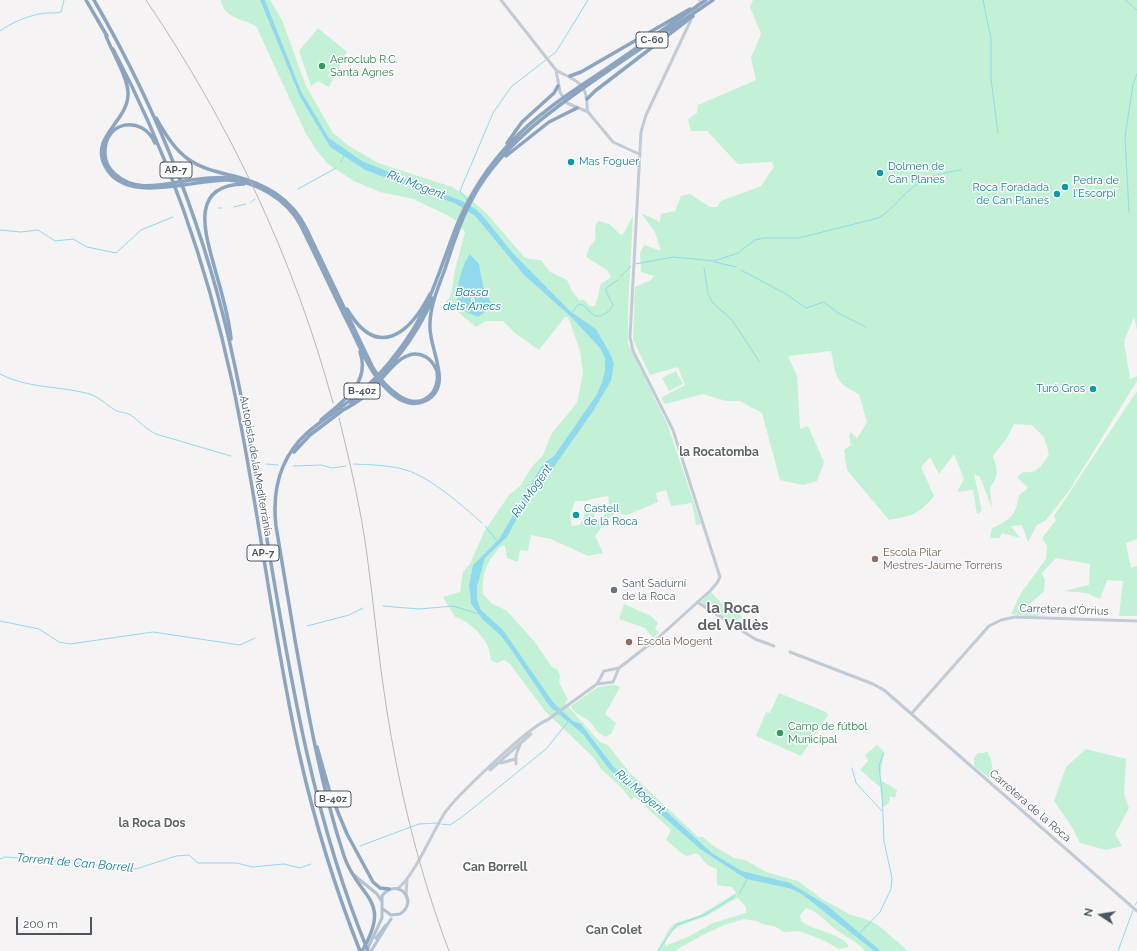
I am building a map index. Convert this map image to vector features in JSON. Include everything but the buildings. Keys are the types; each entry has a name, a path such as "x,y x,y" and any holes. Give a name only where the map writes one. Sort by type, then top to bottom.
{"highway":[{"name":"Autopista de la Mediterrània","path":"86,0 135,92 162,156 192,234 219,329 244,443 281,658 300,757 322,839 360,951"},
{"name":"Autopista de la Mediterrània","path":"94,0 126,58 147,101 169,152 196,225 220,303 232,350 254,461 286,647 307,756 338,871 367,951"},
{"name":"C-60","path":"699,7 706,0"},
{"name":"C-60","path":"441,276 458,227 476,189 496,161 550,109 699,7 714,0"},
{"path":"569,76 581,72 686,10 699,7"},
{"path":"587,100 594,91 699,7"},
{"path":"106,36 126,80 129,94 125,109 103,142 102,158 110,174 118,180 133,187 150,188 226,177 246,179"},
{"path":"496,161 522,122 554,93 559,83"},
{"path":"147,101 170,141 184,156 203,167 259,184 279,195 297,213 343,304 370,365"},
{"path":"496,161 549,122 578,108"},
{"path":"162,156 159,154 148,133 133,124 123,125 117,128 107,139 105,147 107,164 118,177 134,185 163,185"},
{"path":"189,182 228,180 261,189 279,200 297,219 370,365 389,390 403,401 415,404 427,400 437,389 440,374 433,347 430,326 432,307 441,276"},
{"path":"232,350 225,310 207,240 205,213 209,200 219,189 231,185 249,185"},
{"path":"343,304 365,332 378,338 389,337 404,328 416,315 441,276"},
{"name":"B-40z","path":"276,497 283,473 294,452 310,435 374,384 402,351 423,319 441,276"},
{"name":"B-40z","path":"353,874 342,850 315,748 278,534 276,497 278,479 284,464 297,444 308,432 358,394 386,367 400,349 420,318 441,276"},
{"path":"308,432 351,393 358,384 363,365 357,341"},
{"path":"341,411 363,398 398,362 408,355 419,355 426,357 436,370 437,380 434,389 429,396 422,400 407,400 389,390"},
{"name":"B-40z","path":"311,724 330,793 347,834 373,882 380,888 389,889"},
{"path":"353,874 371,901 375,910 375,924 370,937 360,951"}],"main road":[{"path":"353,874 373,890 381,900 383,909 382,918 367,951"},
{"path":"381,900 385,892 389,889 397,888 406,895 408,901 407,907 400,914 388,914 383,909"},
{"path":"371,944 394,915"},
{"path":"372,951 391,919"}],"street":[{"path":"501,0 556,70 564,99 571,106 588,112 613,142 639,154"},
{"path":"597,684 613,682 619,668 658,637 715,586 720,573 673,430 633,351 630,341 641,132 646,115 690,22"},
{"path":"556,70 569,76 581,86 587,100 588,112"},
{"path":"559,83 562,77 569,76"},
{"path":"578,108 583,106 587,100"},
{"path":"698,602 755,639 774,646"},
{"name":"Carretera d'Òrrius","path":"912,714 984,631 1001,620 1016,617 1137,620"},
{"name":"Carretera de la Roca","path":"790,652 873,684 887,692 1137,911"},
{"path":"397,888 407,879 445,812 457,798 526,736 597,684 604,671 619,668"},
{"path":"610,670 615,676"},
{"path":"601,677 606,683"},
{"path":"490,770 547,720"},
{"path":"497,761 509,754 526,736"},
{"path":"509,754 511,760 516,764 516,757 524,740"},
{"path":"509,754 516,757"},
{"path":"486,772 504,761 511,760"},
{"path":"406,895 407,879"}],"green space":[{"path":"221,0 260,0 300,97 330,147 365,170 456,204 475,216 524,275 571,317 600,348 605,358 605,370 597,394 554,456 545,462 540,469 499,539 473,565 469,585 471,605 482,619 500,635 550,707 584,734 609,769 700,849 746,879 792,889 803,895 874,951 865,951 862,947 834,928 818,914 806,908 800,915 801,921 841,938 849,947 839,949 823,940 799,931 784,932 774,926 744,919 724,925 674,951 657,951 670,928 676,923 700,915 736,893 732,887 717,885 717,869 708,865 700,855 696,853 687,856 684,855 666,840 671,830 634,796 631,800 622,788 601,769 594,758 545,711 510,664 504,660 496,663 491,660 489,649 482,637 470,624 455,617 443,597 460,592 463,572 470,564 484,532 509,495 520,486 531,468 543,455 552,433 577,403 583,373 580,351 569,319 566,316 539,350 515,333 503,321 486,321 476,327 446,302 451,295 455,270 465,232 455,220 447,215 413,199 380,192 354,181 329,165 317,151 306,134 256,26 234,17 225,11","holes":["470,254 479,267 484,290 491,308 478,317 471,314 458,288 461,275","738,898 746,907 746,913 713,923 688,937 665,946 670,933 682,925 702,918"]},
{"path":"265,0 270,0 282,20 306,86 333,133 349,146 378,163 452,187 467,196 488,215 524,257 541,260 550,272 567,280 572,291 579,300 584,300 590,306 595,306 600,285 611,277 607,270 586,257 589,248 595,240 595,228 597,223 599,221 609,224 621,235 624,233 633,216 628,310 628,344 668,426 701,524 696,525 692,503 671,506 666,490 656,493 658,502 627,515 616,513 607,520 595,536 603,553 588,556 551,539 531,535 528,551 520,550 518,562 507,558 505,546 501,546 488,563 484,573 483,594 492,604 506,610 534,641 552,667 558,670 560,676 559,682 568,700 565,703 600,742 608,745 629,772 698,837 703,837 712,845 734,858 745,860 766,872 798,881 822,899 849,914 878,925 908,951 881,951 828,906 806,894 742,871 712,853 657,803 613,766 581,724 573,721 553,702 503,631 482,611 477,598 477,587 485,558 507,537 524,506 542,484 594,410 611,381 614,364 610,353 596,329 570,311 512,252 476,209 462,201 362,161 329,138 301,91","holes":["608,496 608,510 601,520 594,518 596,510 586,506 583,520 579,525 572,526 570,516 575,501 586,501"]},
{"path":"753,0 1137,0 1137,330 1134,317 1124,341 1130,379 1137,376 1137,381 1069,491 1046,520 1037,525 1028,542 1022,525 1011,526 1020,538 1002,533 999,538 990,538 992,528 1008,520 1014,513 1019,495 1028,488 1017,477 1023,472 1032,472 1039,468 1049,454 1044,437 1032,425 1014,424 1007,438 993,456 997,473 990,488 992,508 980,477 974,474 982,511 977,514 973,490 957,492 964,479 954,454 939,474 930,457 921,467 934,496 929,502 914,513 889,520 847,470 844,450 851,445 849,436 851,432 857,439 867,422 859,394 840,382 836,373 831,351 788,356 797,376 800,429 808,426 824,462 817,481 803,485 780,480 762,413 740,401 726,401 703,394 665,404 661,398 685,385 678,367 650,375 633,340 635,287 651,280 654,276 641,272 640,253 644,245 661,251 655,232 641,213 660,222 661,214 675,211 681,196 690,194 710,207 717,207 721,201 761,186 774,167 772,162 738,164 707,131 691,131 688,119 697,113 698,105 756,80 751,58 761,34 750,7"},
{"name":"Aeroclub R.C. Santa Agnes","path":"318,28 347,52 329,87 318,81 311,86 299,51"},
{"path":"676,371 683,384 669,391 662,378"},
{"path":"1137,391 1137,539 1126,543 1131,568 1137,566 1137,616 1119,616 1123,581 1107,580 1100,599 1087,593 1064,591 1089,585 1090,564 1056,558 1042,573 1045,581 1044,591 1024,609 1041,611 1038,617 1011,614 1021,593 1046,559 1047,546 1042,538 1056,520 1054,516"},
{"path":"711,592 724,606 742,616 735,626 702,604 701,602"},
{"path":"624,604 651,616 658,623 655,628 659,633 653,638 645,628 619,619"},
{"path":"614,685 620,687 605,714 616,723 611,734 606,737 598,732 588,720 576,713 571,706 598,687"},
{"path":"779,693 826,712 828,715 801,756 756,736 766,712 770,713"},
{"path":"877,745 885,753 883,757 880,780 897,790 895,798 890,796 889,803 883,807 880,787 860,770 868,761 865,755"},
{"path":"1086,749 1126,759 1124,794 1129,808 1115,834 1122,846 1106,850 1080,843 1072,827 1054,801 1066,767"},
{"path":"987,751 992,765 993,773 991,779 974,766 974,758 978,753 984,753"}],"water":[{"name":"Riu Mogent","path":"260,0 265,0 301,91 329,138 362,161 462,201 476,209 512,252 570,311 596,329 610,353 614,364 611,381 594,410 542,484 524,506 507,537 485,558 477,587 477,598 481,610 503,630 553,702 573,721 581,724 613,766 657,803 712,853 742,871 790,883 828,906 881,951 874,951 803,895 792,889 746,879 700,849 609,769 583,734 550,707 510,648 500,635 482,619 471,604 469,585 473,565 499,539 540,469 545,462 554,456 597,394 605,370 605,358 600,348 571,317 524,275 475,216 456,204 365,170 330,147 300,97"},
{"name":"Bassa dels Ànecs","path":"470,254 479,264 484,290 492,304 491,308 478,317 463,310 458,303 457,297 461,273"}],"waterway":[{"path":"0,31 13,23 29,17 42,13 61,12 64,0"},
{"path":"467,200 460,191 493,113 511,87 556,52 588,0"},
{"path":"983,0 991,39 991,79 998,133"},
{"path":"1125,0 1137,10"},
{"path":"1129,212 1125,137 1133,84 1137,74"},
{"path":"341,162 344,156"},
{"path":"298,189 336,168"},
{"path":"635,264 673,257 714,261 738,253 755,240 764,238 799,238 878,218 888,211 911,189 926,179 961,170"},
{"path":"251,202 255,199"},
{"path":"234,207 246,204"},
{"path":"0,230 21,232 38,230 55,241 73,239 87,247 116,253 141,230 173,217"},
{"path":"715,262 736,267"},
{"path":"620,277 631,266"},
{"path":"704,268 708,294 713,303 732,320 759,361"},
{"path":"741,270 786,294 806,308 824,302 838,313 866,327"},
{"path":"571,313 579,304 583,305 595,316 601,316 606,313 613,305 606,288 618,280"},
{"path":"0,374 20,382 90,394 115,410 130,415 156,434 231,456"},
{"path":"266,464 278,465"},
{"path":"354,464 394,467 415,474 436,485 482,523"},
{"path":"293,466 321,465 332,468 346,466"},
{"path":"485,526 497,541"},
{"path":"383,606 419,609 453,606 479,614"},
{"path":"307,626 349,615 363,608"},
{"path":"0,621 39,629 59,642 70,644 153,632 240,645 255,638"},
{"name":"Torrent de Can Borrell","path":"441,824 450,825 462,817 546,749 568,722"},
{"path":"860,933 880,912 891,889 892,878 884,841 882,792 879,766 883,754"},
{"path":"852,768 856,783 882,811"},
{"name":"Torrent de Can Borrell","path":"360,846 419,824 437,823"},
{"name":"Torrent de Can Borrell","path":"0,859 5,857 35,859 136,869 176,856 189,855 198,863 237,863 252,867 284,864 300,868 311,864"},
{"path":"739,894 747,879"},
{"path":"658,951 676,925 704,915 735,896"},
{"path":"1118,951 1133,910"}],"tunnel":[{"path":"690,22 700,0"}],"railway":[{"path":"146,0 177,47 205,95 232,144 256,194 279,245 299,297 317,349 333,403"},
{"path":"339,418 355,486 365,538 383,686 397,768 419,861 449,951"}],"place":[{"name":"Aeroclub R.C. Santa Agnes","path":"322,66"},
{"name":"Mas Foguer","path":"571,162"},
{"name":"Dolmen de Can Planes","path":"880,173"},
{"name":"Pedra de l'Escorpí","path":"1065,187"},
{"name":"Roca Foradada de Can Planes","path":"1057,194"},
{"name":"Turó Gros","path":"1093,389"},
{"name":"Castell de la Roca","path":"576,515"},
{"name":"Escola Pilar Mestres-Jaume Torrens","path":"875,559"},
{"name":"Sant Sadurní de la Roca","path":"614,590"},
{"name":"Escola Mogent","path":"629,642"},
{"name":"Camp de fútbol Municipal","path":"780,733"}],"district":[{"name":"la Rocatomba","path":"719,452"},
{"name":"la Roca del Vallès","path":"733,616"},
{"name":"la Roca Dos","path":"152,823"},
{"name":"Can Borrell","path":"495,867"},
{"name":"Can Colet","path":"614,930"}]}
